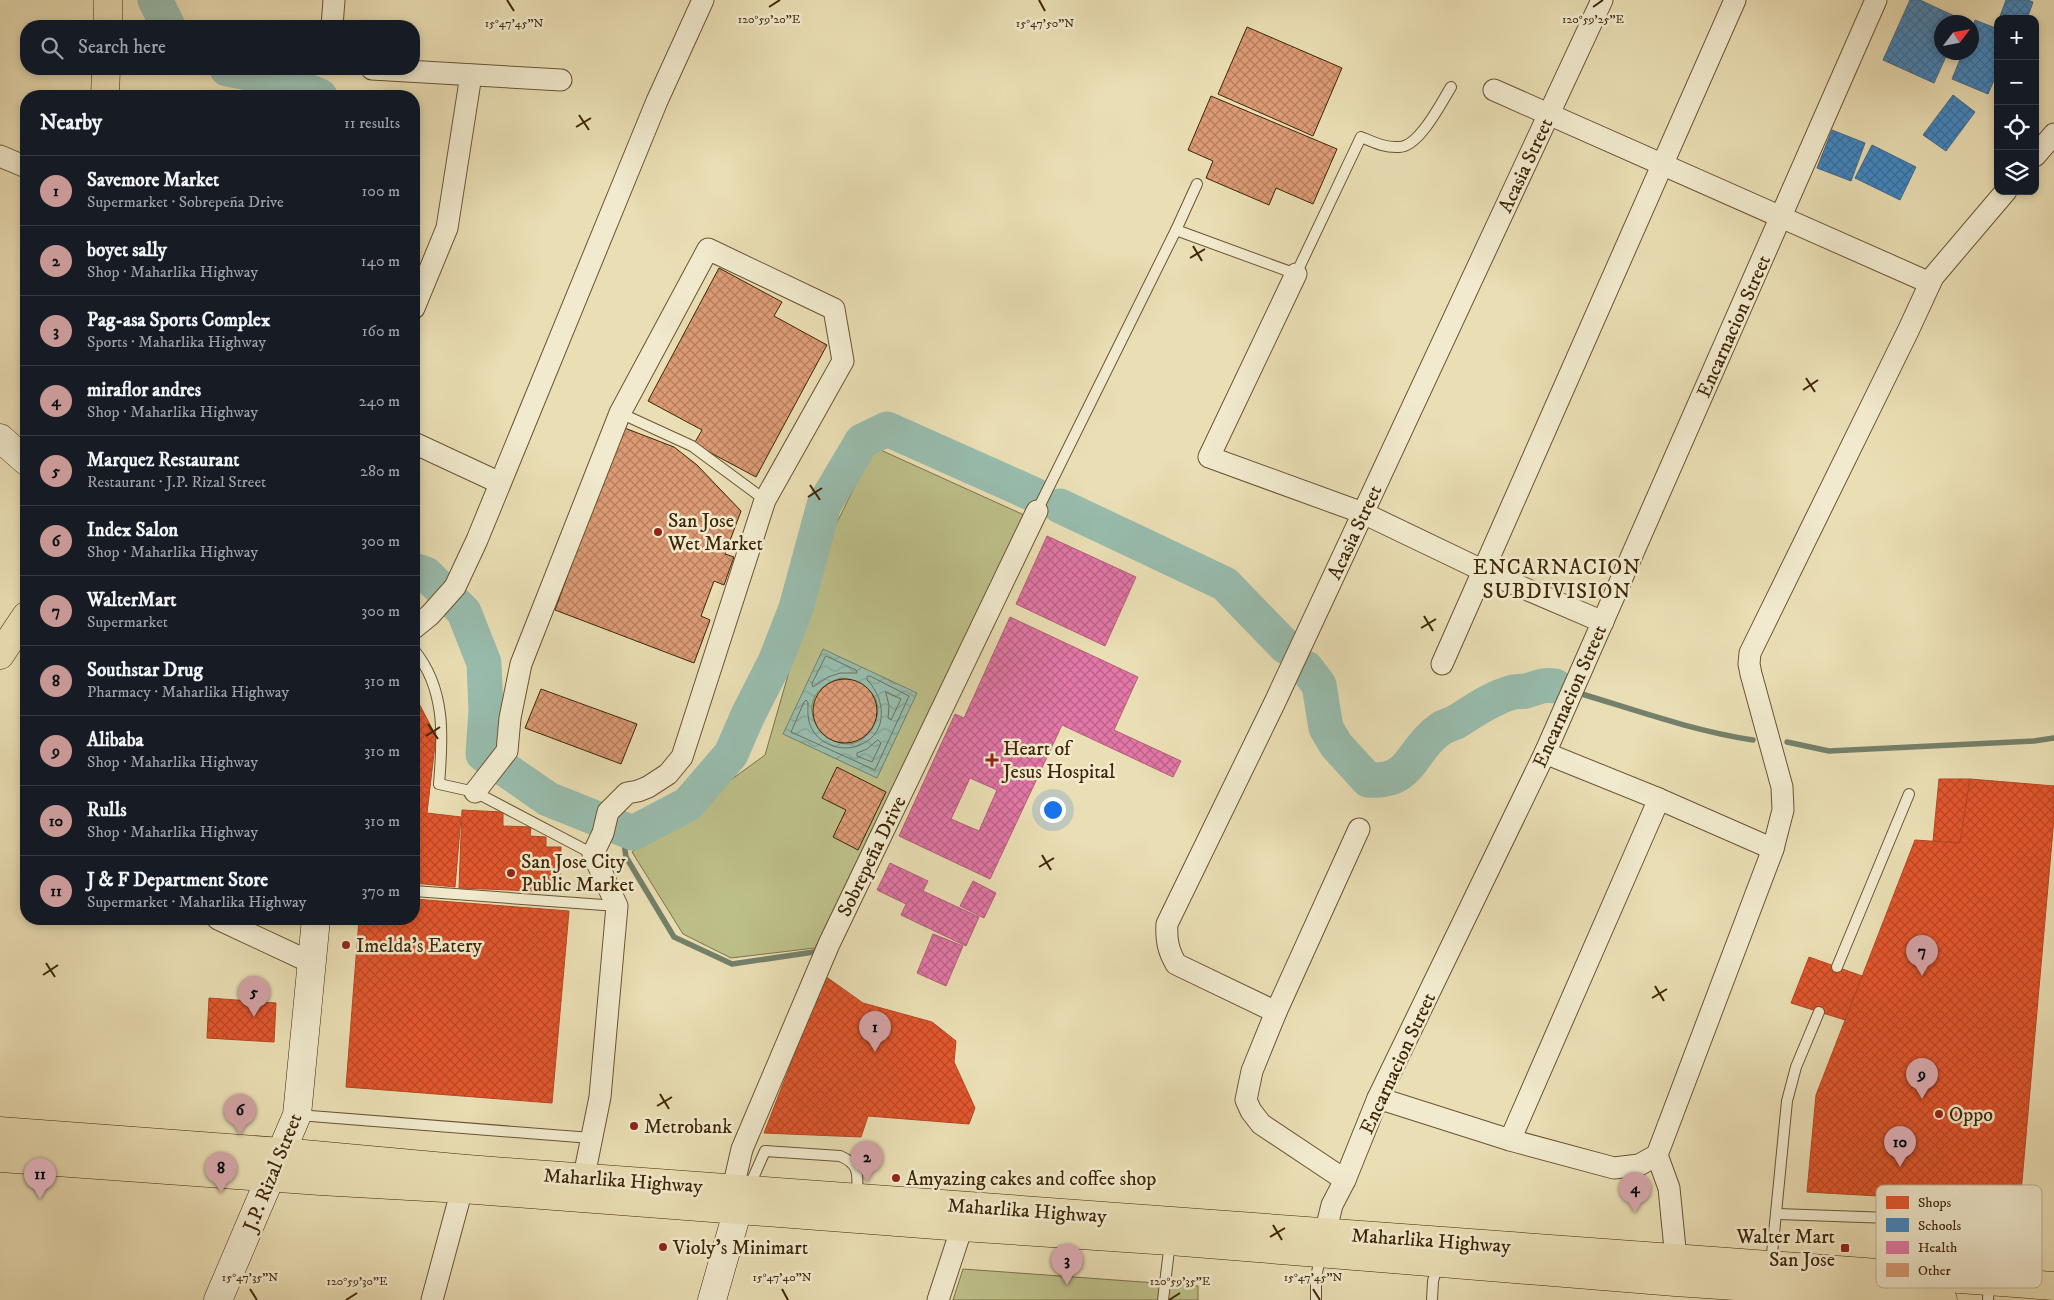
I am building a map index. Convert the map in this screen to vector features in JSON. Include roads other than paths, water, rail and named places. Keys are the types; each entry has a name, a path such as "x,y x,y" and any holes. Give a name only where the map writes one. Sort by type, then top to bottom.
{"highway":[{"path":"108,0 108,20"},
{"path":"105,90 106,75"},
{"path":"0,655 20,625"},
{"name":"Maharlika Highway","path":"0,1131 282,1152 467,1169 584,1176 740,1196 856,1208 1676,1270 1765,1284 1944,1300"},
{"name":"Maharlika Highway","path":"0,1158 462,1188 740,1196"},
{"name":"Maharlika Highway","path":"856,1208 962,1227 1171,1231"},
{"name":"Maharlika Highway","path":"1323,1242 1438,1263 1676,1270"},
{"name":"Maharlika Highway","path":"1765,1284 1876,1287"},
{"name":"Maharlika Highway","path":"1914,1288 1989,1290 2022,1288"}],"street":[{"path":"332,20 334,0"},
{"path":"422,622 455,587 477,540 656,101 703,0"},
{"name":"Acasia Street","path":"1276,1012 1176,964 1169,953 1166,940 1167,924 1275,702 1602,0"},
{"path":"1442,664 1735,0"},
{"name":"Encarnacion Street","path":"1323,1242 1332,1205 1345,1180 1378,1098 1545,753 1876,0"},
{"path":"420,72 561,80"},
{"path":"420,293 447,228 471,76"},
{"path":"1494,90 1930,283"},
{"path":"2039,151 2054,134"},
{"path":"0,156 20,164"},
{"path":"1378,1098 1510,1140 1614,1168 1639,1165 1657,1155 1773,850 1784,810 1782,787 1751,674 1749,664 1750,653 1933,277 2003,195"},
{"path":"480,785 507,751 510,718 521,664 620,413 708,249 834,309 843,360 765,500 682,757 668,774 648,787 627,793 608,812 603,833 593,854 617,906 600,1097 584,1176"},
{"path":"1296,274 1209,457 1363,513 1484,571 1603,622"},
{"path":"0,438 20,456"},
{"path":"420,445 500,483"},
{"name":"Sobrepeña Drive","path":"740,1196 742,1149 829,944 1037,512"},
{"path":"1545,753 1773,850"},
{"path":"1510,1140 1659,800"},
{"path":"1345,1180 1261,1124 1251,1111 1246,1100 1248,1087 1276,1012 1359,829"},
{"path":"231,925 312,963"},
{"name":"J.P. Rizal Street","path":"218,1300 298,1115 315,925"},
{"path":"1657,1155 1669,1188 1676,1270"},
{"path":"432,1300 462,1188"},
{"path":"712,1300 740,1196"},
{"path":"938,1300 962,1227"}],"lane":[{"path":"1176,230 1296,274 1361,137 1383,146 1401,148 1416,139 1451,87"},
{"path":"1037,512 1197,184"},
{"path":"620,413 692,446 765,500"},
{"path":"420,658 431,678 440,715 443,735 439,784 480,785 593,854"},
{"path":"1837,967 1910,794"},
{"path":"420,890 617,906"},
{"path":"1765,1284 1777,1214 1787,1101 1796,1067 1818,1012"},
{"path":"298,1115 591,1138"},
{"path":"740,1196 765,1151 840,1156 851,1160 857,1169 856,1208"},
{"path":"1777,1214 1876,1218"},
{"path":"1163,1300 1171,1231"},
{"path":"1316,1300 1316,1277 1323,1242"},
{"path":"1432,1300 1433,1280 1438,1263"}],"water":[{"path":"823,649 917,693 877,778 783,734","holes":["841,678 850,680 871,692 876,699 878,707 874,725 861,740 847,744 832,740 820,730 813,717 813,702 821,689"]}],"waterway":[{"path":"155,0 165,20"},
{"path":"259,75 280,79 306,90"},
{"path":"420,572 426,574 464,612 484,663 486,711 483,754 548,799 633,833 688,804 731,754 775,662 796,608 824,505 862,441 887,429 1035,495"},
{"path":"1060,506 1225,584 1286,647"},
{"path":"1306,668 1319,685 1326,728 1336,745 1368,780 1383,780 1394,777 1409,764 1429,739 1441,729 1489,702 1512,692 1526,691 1543,686 1555,686"},
{"path":"1582,694 1688,726 1753,740"},
{"path":"1787,742 1829,751 2034,741 2054,738"},
{"path":"622,829 626,857 674,937 732,964 814,952"}],"place":[{"name":"San Jose Wet Market","path":"658,532"},
{"name":"Heart of Jesus Hospital","path":"992,760"},
{"name":"San Jose City Public Market","path":"511,873"},
{"name":"Imelda's Eatery","path":"346,945"},
{"name":"WalterMart","path":"1922,976"},
{"name":"Marquez Restaurant","path":"254,1017"},
{"name":"Savemore Market","path":"875,1052"},
{"name":"Alibaba","path":"1922,1099"},
{"name":"Oppo","path":"1939,1114"},
{"name":"Metrobank","path":"634,1126"},
{"name":"Index Salon","path":"240,1135"},
{"name":"Rulls","path":"1900,1167"},
{"name":"Amyazing cakes and coffee shop","path":"896,1178"},
{"name":"boyet sally","path":"867,1182"},
{"name":"Southstar Drug","path":"221,1193"},
{"name":"J & F Department Store","path":"40,1199"},
{"name":"miraflor andres","path":"1635,1213"},
{"name":"Violy's Minimart","path":"663,1247"},
{"name":"Walter Mart San Jose","path":"1845,1248"},
{"name":"Pag-asa Sports Complex","path":"1067,1285"}],"district":[{"name":"ENCARNACION SUBDIVISION","path":"1557,579"}]}
